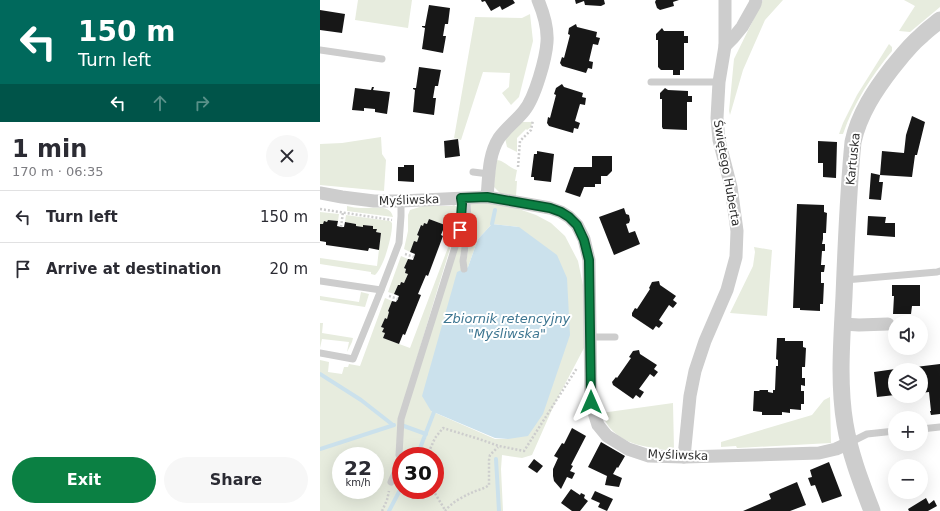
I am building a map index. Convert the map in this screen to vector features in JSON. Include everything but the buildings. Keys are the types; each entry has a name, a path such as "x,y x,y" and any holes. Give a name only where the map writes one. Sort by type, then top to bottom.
{"street":[{"path":"487,197 490,162 493,152 500,138 525,110 532,98 544,58 548,41 544,16 538,0"},
{"name":"Świętego Huberta","path":"684,457 690,396 695,371 705,341 727,290 736,257 738,231 731,187 719,140 717,118 719,82 725,46 725,0"},
{"path":"725,46 734,38 742,27 756,0"},
{"name":"Kartuska","path":"872,511 857,471 849,443 842,400 841,369 852,157 856,131 860,120 868,103 882,81 912,44 940,20"},
{"name":"Myśliwska","path":"320,193 374,201 487,197 555,210 569,217 577,225 584,240 589,260 591,402 598,425 607,436 628,449 649,456 684,457 819,453 836,449 849,443"},
{"path":"843,324 888,324"}],"lane":[{"path":"320,50 382,59"},
{"path":"651,82 719,82"},
{"path":"473,172 489,174"},
{"path":"464,198 468,226 463,261 464,269"},
{"path":"399,447 400,419 460,230 462,204 464,198"},
{"path":"320,353 353,359 383,292 399,243 401,201"},
{"path":"845,280 940,271"},
{"path":"320,281 383,292"},
{"path":"590,337 616,337"},
{"path":"928,428 940,427"},
{"path":"849,443 867,434 888,432"}],"path":[{"path":"341,227 344,206"},
{"path":"320,209 394,220"},
{"path":"401,253 414,258"},
{"path":"383,292 398,299"},
{"path":"431,447 435,438 443,428 499,446 524,450 578,366"},
{"path":"438,499 445,510 456,501 489,485 490,454 499,446"},
{"path":"382,511 387,500 391,482"}],"shaded area":[{"path":"358,0 412,0 408,28 355,20"},
{"path":"763,0 783,0 765,20 743,70 730,115 729,111 734,59"},
{"path":"904,0 940,0 940,7 910,32 899,31 915,6"},
{"path":"530,14 533,41 519,97 511,105 502,93 509,87 510,73 483,72 461,140 454,138 475,17 522,18"},
{"path":"889,44 892,47 892,51 864,90 852,112 843,134 839,134 857,95"},
{"path":"522,122 532,122 531,127 527,130 526,129 517,138 517,152 507,147 505,138"},
{"path":"381,137 382,154 386,160 384,191 320,185 320,144 342,143"},
{"path":"496,160 502,161 511,168 517,170 515,181 517,181 516,196 500,193 494,187"},
{"path":"471,203 486,203 516,208 536,215 551,223 565,236 578,261 585,295 584,348 554,405 532,455 522,458 502,455 501,469 503,511 320,511 320,360 329,362 328,372 342,374 344,367 348,367 349,364 360,366 385,298 392,301 387,319 385,318 381,327 384,328 382,332 385,333 383,338 410,348 455,229 429,219 427,224 424,223 423,226 420,226 417,235 419,236 417,242 414,242 410,252 404,249 408,231 408,215 410,210 423,206 454,205 457,207 458,211 456,229 401,411 465,212 465,236 460,261 462,270 431,411 495,439 508,439 519,227 492,224 478,239 468,267 465,268 471,234"},
{"path":"347,206 359,208 384,208 391,213 393,217 347,211"},
{"path":"320,212 339,214 338,221 328,220 323,224 320,224"},
{"path":"346,215 390,221 392,223 391,235 387,250 382,265 375,275 371,274 371,272 320,264 320,258 377,266 381,233 376,232 377,229 373,229 373,226 356,226 356,224 345,222"},
{"path":"754,247 772,250 767,316 730,313 753,266 755,252"},
{"path":"401,256 408,259 404,268 406,269 405,273 408,274 404,283 401,282 400,285 398,285 394,294 388,292"},
{"path":"361,292 369,294 365,307 320,300 320,296 359,302"},
{"path":"320,323 323,323 322,333 353,338 347,352 349,342 322,339 320,348"},
{"path":"830,397 831,443 737,448 736,446 721,447 721,442 812,415 824,400"},
{"path":"673,403 674,450 642,446 624,439 609,427 601,413"}],"water":[{"name":"Zbiornik retencyjny \"Myśliwska\"","path":"492,224 519,227 557,255 567,278 570,335 543,414 528,436 508,439 495,438 431,411 422,396 457,272 468,267 478,239"}],"waterway":[{"path":"492,224 495,210"},
{"path":"320,374 361,400 393,425"},
{"path":"420,447 434,412"},
{"path":"320,449 394,425"},
{"path":"404,426 426,434"},
{"path":"496,459 499,511"},
{"path":"389,511 395,499"}],"route":[{"path":"460,230 461,198 487,197 550,208 561,212 574,221 584,240 589,260 591,402"}]}
